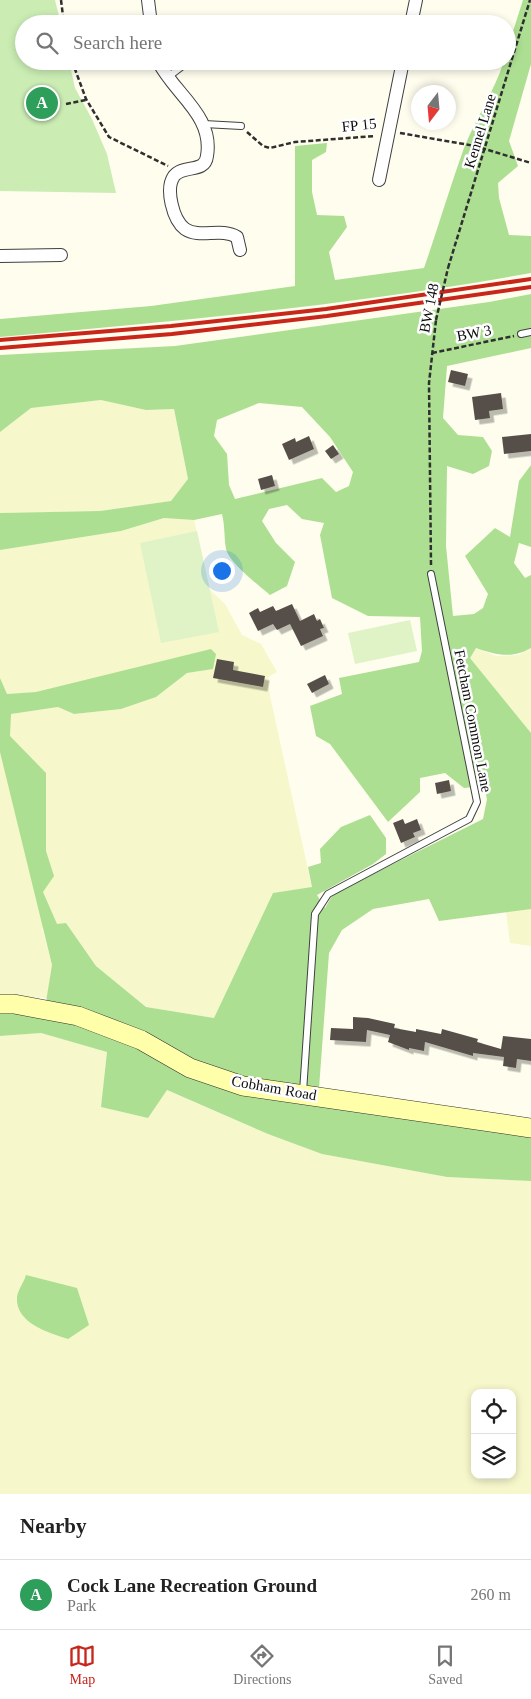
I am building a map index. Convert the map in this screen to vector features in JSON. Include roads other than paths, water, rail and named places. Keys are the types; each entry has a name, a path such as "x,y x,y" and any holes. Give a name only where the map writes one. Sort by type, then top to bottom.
{"street":[{"path":"148,0 150,15"},
{"path":"413,15 416,0"},
{"path":"164,70 204,124 208,153 206,162 201,167 181,170 174,175 171,188 173,208 180,224 186,230 232,233 237,236 240,250"},
{"path":"379,180 401,70"},
{"path":"0,256 61,255"},
{"name":"Cobham Road","path":"0,1004 78,1016 141,1040 190,1068 243,1086 531,1128"}],"lane":[{"path":"168,77 177,70"},
{"path":"204,124 241,126"},
{"path":"521,334 531,332"},
{"name":"Fetcham Common Lane","path":"303,1094 314,914 328,894 469,820 477,802 431,574"}],"railway":[{"path":"0,340 171,326 326,309 531,279"},
{"path":"0,348 172,334 327,316 531,287"}],"place":[{"name":"Cock Lane Recreation Ground","path":"42,103"}]}
